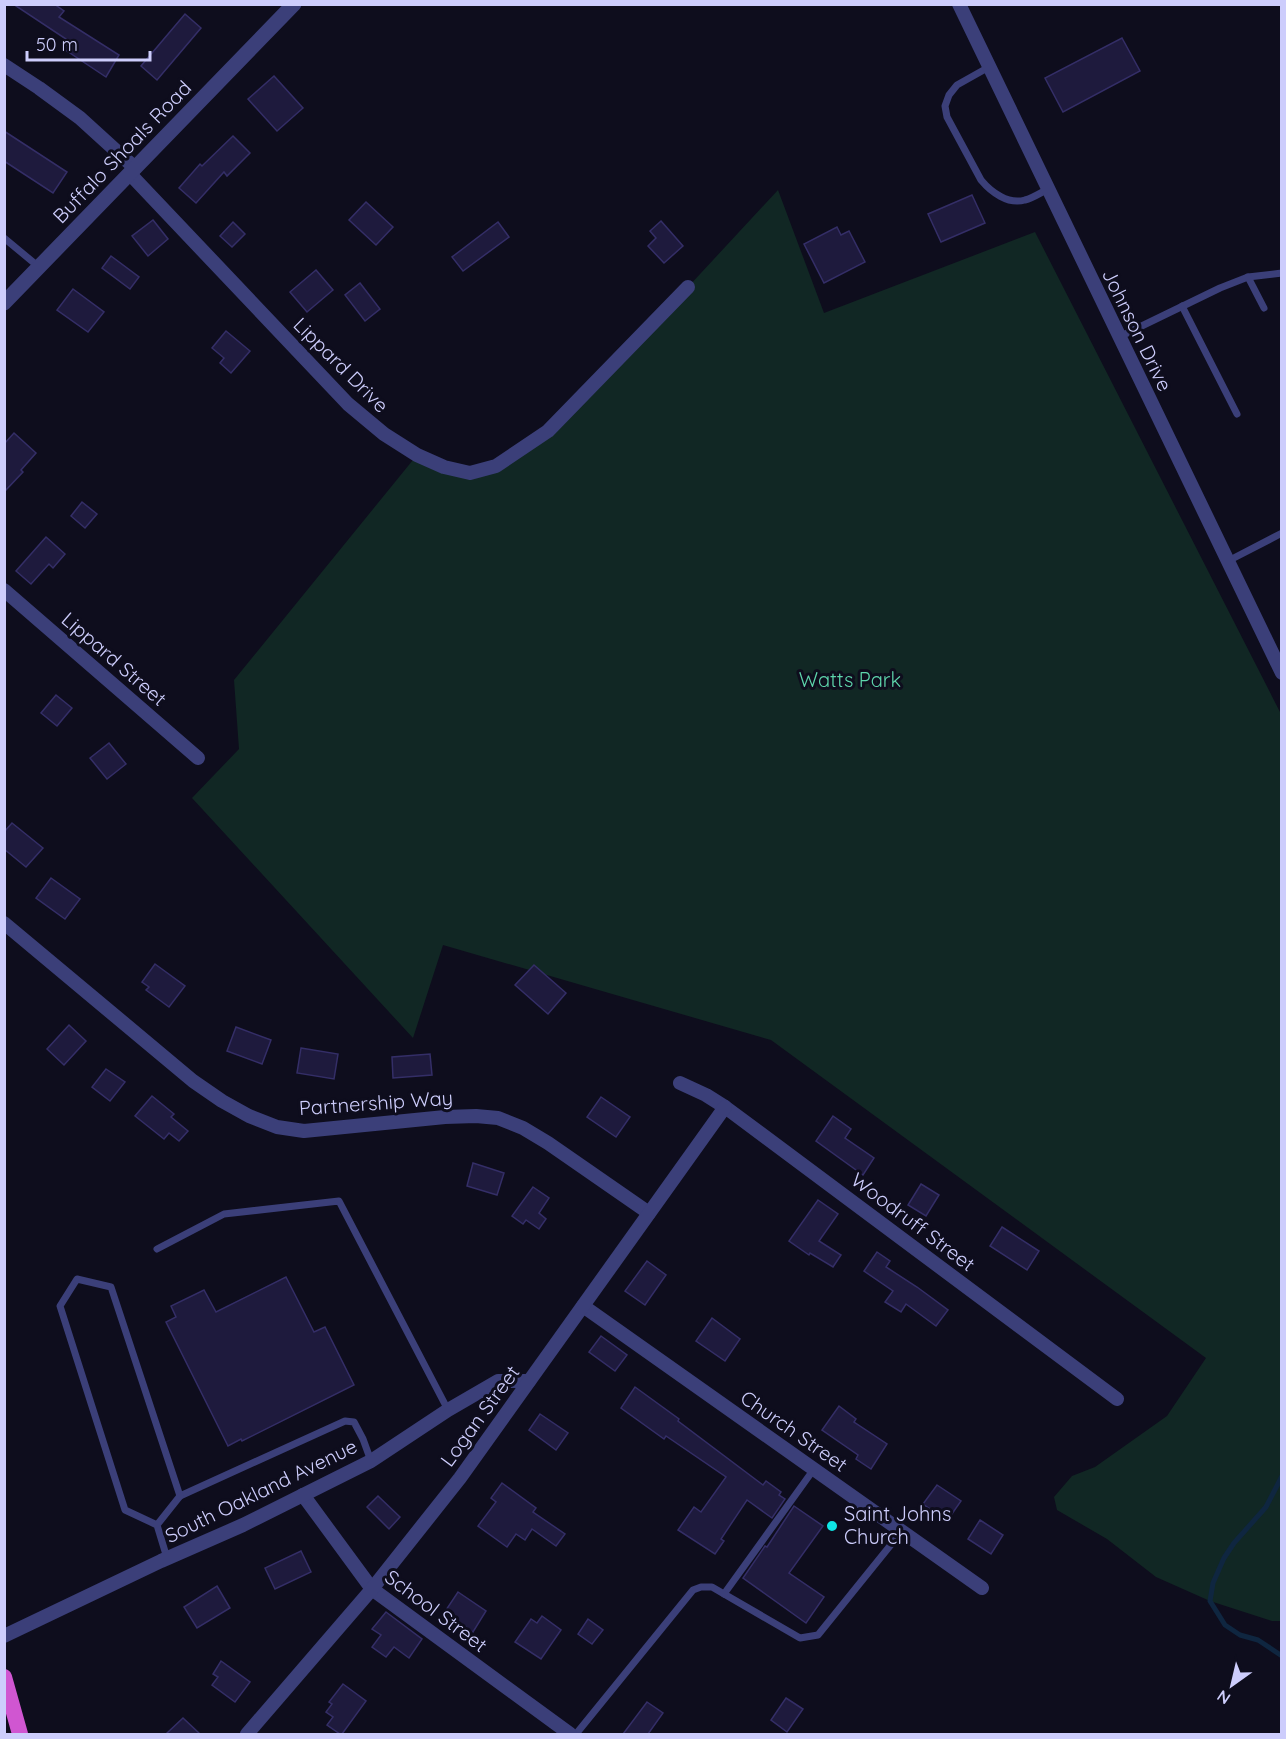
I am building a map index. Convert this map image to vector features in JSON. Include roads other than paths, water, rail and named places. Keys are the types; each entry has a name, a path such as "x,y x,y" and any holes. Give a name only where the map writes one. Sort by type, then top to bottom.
{"highway":[{"path":"4,1677 20,1734"}],"street":[{"name":"Buffalo Shoals Road","path":"4,303 294,4"},
{"name":"Johnson Drive","path":"959,4 1281,673"},
{"name":"Lippard Drive","path":"4,65 80,118 348,404 384,434 417,455 444,467 470,473 496,466 548,431 688,287"},
{"name":"Lippard Street","path":"4,590 198,758"},
{"name":"Partnership Way","path":"4,922 193,1081 249,1116 277,1126 304,1131 445,1117 498,1118 523,1128 548,1143 649,1213"},
{"name":"Woodruff Street","path":"680,1083 725,1107 1118,1399"},
{"name":"Logan Street","path":"254,1732 460,1478 725,1107"},
{"name":"Church Street","path":"583,1306 982,1588"},
{"name":"South Oakland Avenue","path":"4,1636 167,1558 243,1525 371,1461 448,1410 498,1381 529,1381"},
{"name":"School Street","path":"303,1495 372,1589 570,1734"}],"lane":[{"path":"989,67 957,86 949,95 945,106 947,117 981,180 989,189 1014,201 1023,201 1048,189"},
{"path":"4,238 39,267"},
{"path":"1119,337 1248,277 1281,273"},
{"path":"1248,277 1264,308"},
{"path":"1182,306 1237,414"},
{"path":"1227,562 1281,533"},
{"path":"157,1249 224,1214 339,1201 448,1410"},
{"path":"167,1558 157,1525 125,1510 60,1306 77,1279 111,1287 180,1496"},
{"path":"157,1525 180,1496 345,1421 354,1422 371,1461"},
{"path":"724,1594 813,1469"},
{"path":"576,1734 693,1590 712,1587 800,1638 818,1635 902,1531"}],"waterway":[{"path":"1282,1476 1266,1507 1234,1543 1224,1558 1213,1583 1210,1601 1225,1625 1240,1635 1258,1640 1282,1656"}],"place":[{"name":"Saint Johns Church","path":"832,1526"}],"park label":[{"name":"Watts Park","path":"850,680"}]}
